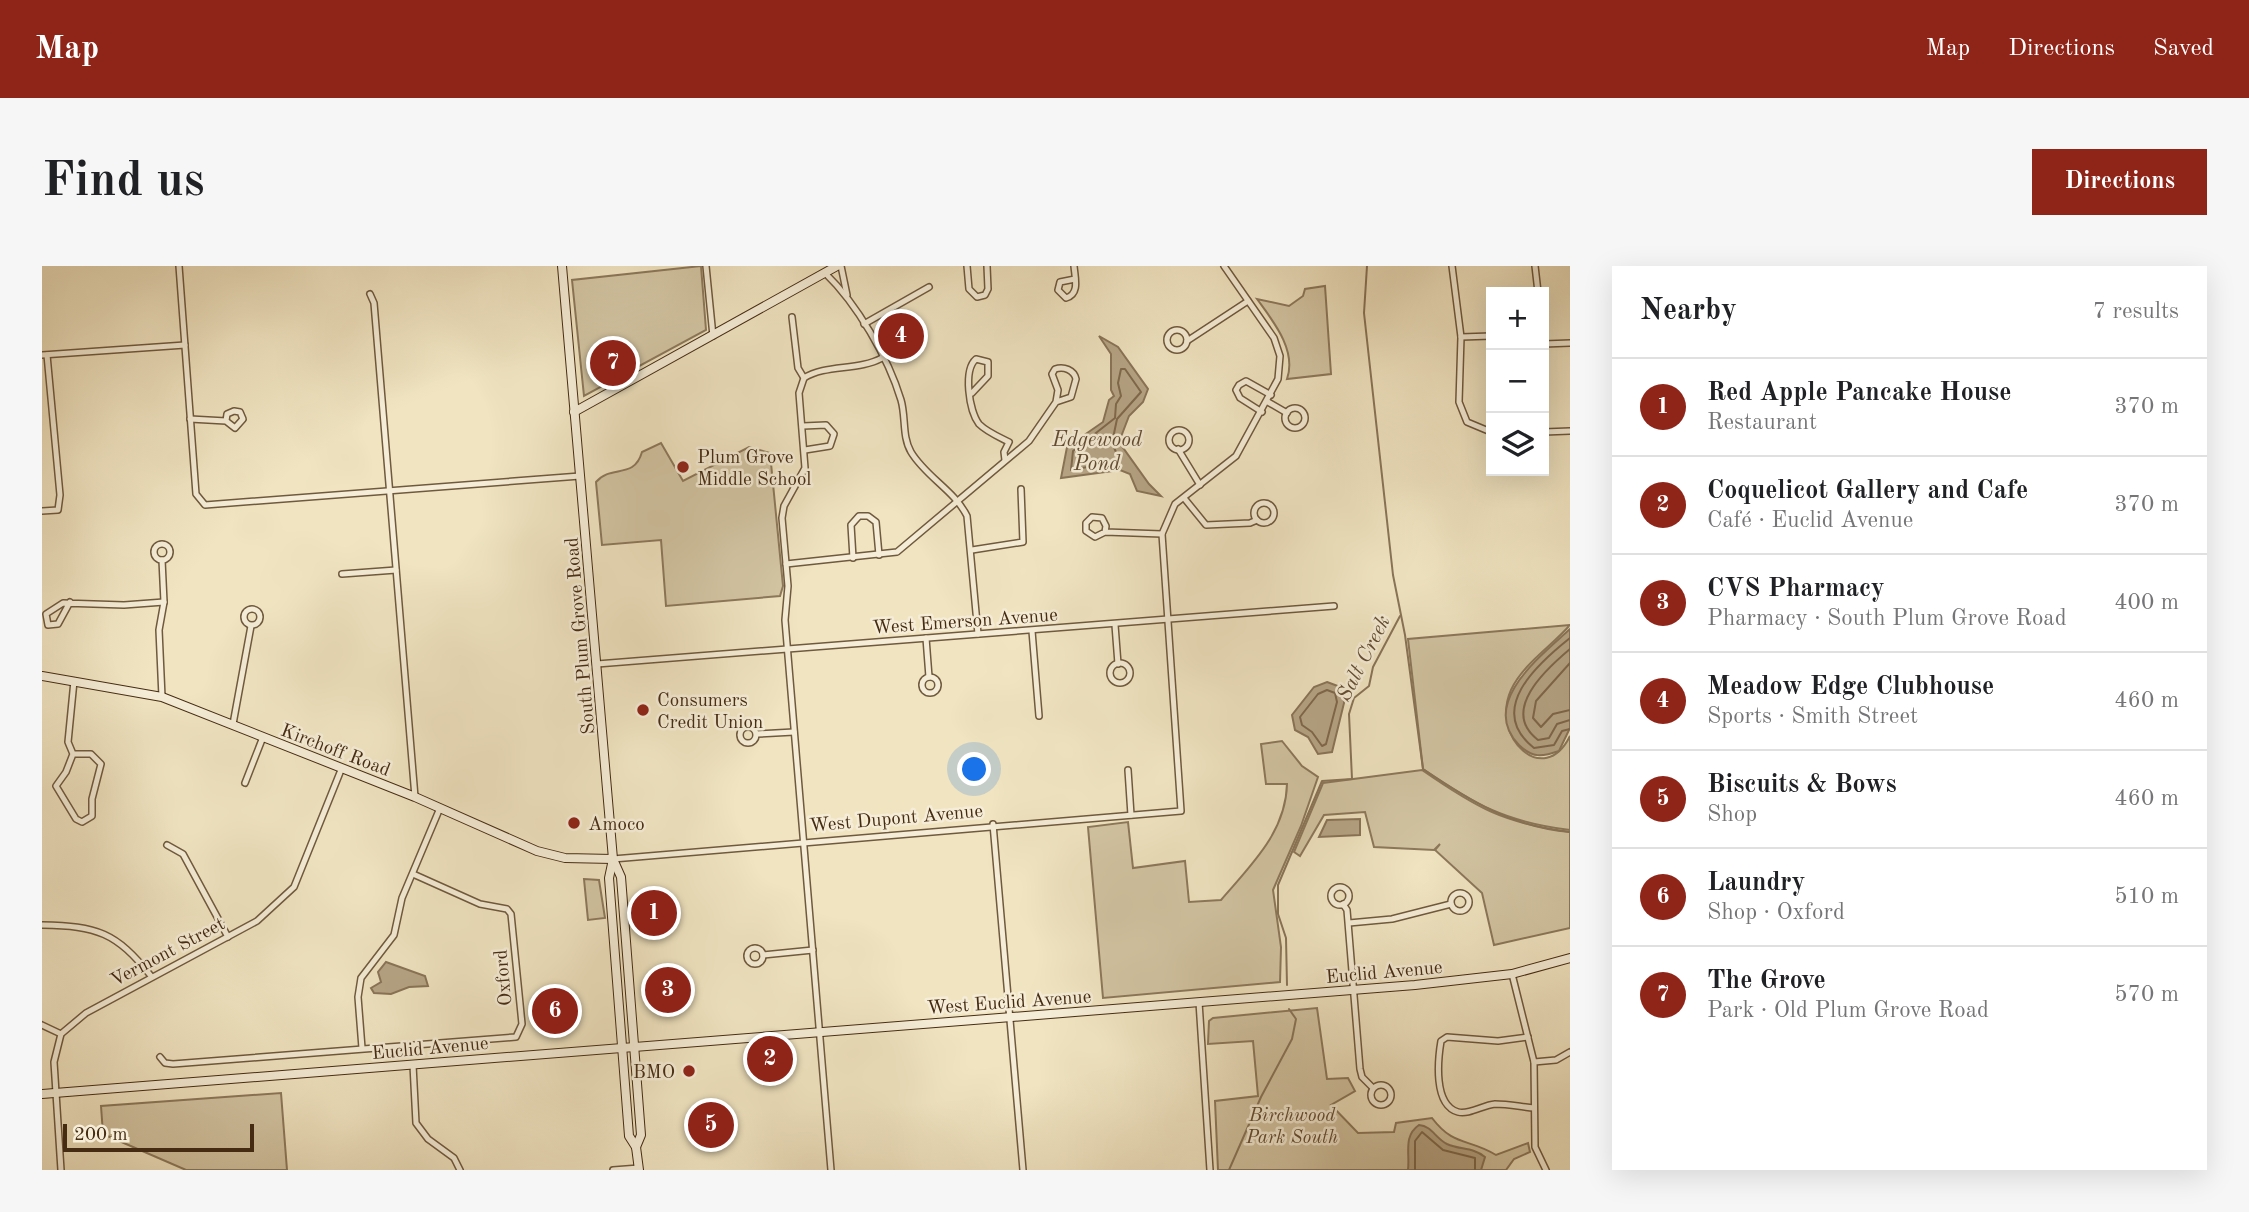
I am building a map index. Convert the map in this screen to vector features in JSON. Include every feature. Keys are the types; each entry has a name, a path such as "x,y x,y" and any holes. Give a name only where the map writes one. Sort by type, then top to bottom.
{"main road":[{"name":"South Plum Grove Road","path":"562,266 613,859 621,877 641,1135 636,1147"},
{"path":"574,412 839,266"},
{"name":"Kirchoff Road","path":"42,676 162,697 415,797 537,851 565,858 613,859"},
{"name":"South Plum Grove Road","path":"613,859 608,878 621,1048 629,1136 636,1147 639,1169"},
{"name":"Euclid Avenue","path":"1199,1002 1512,974 1570,958"},
{"name":"West Euclid Avenue","path":"820,1032 1199,1002"},
{"name":"Euclid Avenue","path":"42,1094 820,1032"}],"street":[{"path":"179,266 190,419 200,502 211,506 582,476"},
{"path":"706,266 713,336"},
{"path":"839,266 847,295"},
{"path":"967,266 969,289 978,297 985,295 988,289 987,266"},
{"path":"1074,266 1075,279"},
{"path":"1167,620 1162,534 1175,504 1236,456 1268,402 1280,366 1277,346 1224,266"},
{"path":"1452,266 1461,337 1459,402 1467,422 1486,431"},
{"path":"1535,266 1537,287"},
{"path":"825,273 847,295 882,358 902,404 909,449 923,469 958,501 970,523 978,634"},
{"path":"864,324 929,287"},
{"path":"370,294 374,303 415,797"},
{"path":"1187,341 1248,301"},
{"path":"792,317 798,368 804,378"},
{"path":"1461,337 1486,336"},
{"path":"1549,344 1570,343"},
{"path":"42,511 58,510 44,355 185,345"},
{"path":"831,1170 794,732 782,511 804,472 805,450 799,393 804,378 812,373 861,368 882,358"},
{"path":"972,393 988,376 988,362 983,359 976,359 968,371 976,419 989,431 1021,447"},
{"path":"786,564 897,552 1032,438 1056,402 1058,390 1052,374 1055,369 1063,368 1075,374 1076,379 1071,397 1056,402"},
{"path":"1262,412 1240,398 1236,390 1238,385 1246,381 1271,395"},
{"path":"1268,402 1287,413"},
{"path":"190,419 226,421"},
{"path":"803,426 826,425 834,434 830,446 805,450"},
{"path":"1549,432 1570,431"},
{"path":"1005,460 1004,452 1009,442"},
{"path":"1178,449 1200,485"},
{"path":"972,550 1023,542 1021,489"},
{"path":"1184,498 1206,525 1250,523 1257,520"},
{"path":"853,558 851,525 859,516 868,516 876,522 879,555"},
{"path":"1105,532 1162,534"},
{"path":"162,560 164,602 159,630 162,697"},
{"path":"342,574 396,570"},
{"path":"70,603 58,624 48,625 46,614 52,607 70,603 124,606 164,602"},
{"name":"West Emerson Avenue","path":"597,664 1334,606"},
{"name":"West Dupont Avenue","path":"613,859 993,824 1181,811 1167,620"},
{"path":"1115,625 1118,664"},
{"path":"233,724 251,626"},
{"path":"1032,631 1038,716"},
{"path":"926,638 929,677"},
{"path":"73,754 68,742 74,681"},
{"path":"757,734 794,732"},
{"path":"245,783 263,737"},
{"path":"73,754 91,754 101,764 92,799 92,816 82,822 76,819 56,786 73,754"},
{"name":"Vermont Street","path":"61,1034 86,1013 257,921 294,887 341,770"},
{"path":"1128,770 1131,815"},
{"path":"362,1048 358,997 361,978 394,935 402,898 440,808"},
{"path":"993,824 1023,1170"},
{"path":"167,845 183,854 228,937"},
{"name":"Oxford","path":"160,1057 166,1063 173,1064 510,1038 522,1030 511,914 507,909 480,904 413,874"},
{"path":"1343,904 1349,923 1360,1069 1362,1077 1373,1088"},
{"path":"1349,923 1392,919 1451,904"},
{"path":"42,925 88,928 110,934 131,950 151,976"},
{"path":"763,955 813,950"},
{"path":"1512,974 1534,1062 1535,1147 1546,1170"},
{"path":"1199,1002 1210,1170"},
{"path":"42,1025 61,1034 54,1062 61,1170"},
{"path":"1528,1037 1498,1041 1447,1037 1441,1041 1438,1055 1441,1094 1450,1108 1458,1112 1498,1104 1534,1108"},
{"path":"1534,1062 1556,1060 1570,1052"},
{"path":"413,1065 416,1123 428,1139 454,1158 460,1170"},
{"path":"613,1170 639,1169"}],"green space":[{"path":"701,266 706,330 584,396 572,280"},
{"path":"1325,286 1331,374 1287,379 1289,357 1282,336 1257,299 1289,306 1303,296 1305,289"},
{"path":"661,443 683,481 749,447 770,453 783,586 780,596 666,606 661,540 602,545 596,482 608,474 634,466 642,452"},
{"path":"1570,625 1516,681 1506,708 1514,739 1523,750 1534,757 1547,758 1559,751 1570,736 1570,830 1527,822 1492,810 1459,793 1423,769 1408,639"},
{"path":"1282,741 1302,766 1318,777 1301,826 1273,890 1281,947 1280,982 1103,998 1088,827 1128,822 1133,868 1185,861 1189,902 1221,900 1255,861 1274,833 1285,801 1287,784 1266,784 1261,744"},
{"path":"1422,770 1492,812 1526,824 1570,832 1570,928 1494,945 1482,893 1435,850 1440,844 1434,850 1374,847 1365,812 1324,815 1300,856 1294,852 1323,783"},
{"path":"584,879 599,880 605,918 588,920"},
{"name":"Birchwood Park South","path":"1317,1008 1327,1079 1348,1078 1355,1091 1331,1105 1358,1133 1394,1132 1396,1123 1432,1118 1447,1134 1496,1155 1528,1143 1530,1152 1514,1159 1506,1170 1218,1170 1215,1101 1258,1096 1253,1041 1208,1044 1209,1021 1213,1018"},
{"path":"281,1093 287,1170 186,1170 103,1134 101,1106"}],"water":[{"name":"Edgewood Pond","path":"1099,336 1118,347 1148,389 1143,402 1129,416 1119,442 1149,484 1161,496 1137,491 1130,474 1120,470 1061,478 1067,447 1103,422 1109,400 1114,396 1111,390 1111,354"},
{"path":"1570,629 1570,728 1559,751 1533,754 1519,745 1508,729 1506,713 1510,697 1531,666"},
{"path":"1327,682 1343,688 1344,703 1332,752 1318,754 1308,737 1295,730 1292,715 1314,687"},
{"path":"1360,819 1360,835 1319,837 1327,820"},
{"path":"386,962 425,976 428,986 409,987 391,994 374,993 371,988 381,982 378,972"},
{"path":"1419,1125 1447,1144 1485,1157 1481,1170 1408,1170 1409,1140"}],"waterway":[{"name":"Salt Creek","path":"1367,266 1364,313 1393,575 1405,635 1423,769 1492,811 1529,825 1570,832"},
{"name":"Salt Creek","path":"1287,985 1286,938 1278,914 1278,885 1322,781 1352,779 1349,714 1354,698 1369,686 1373,667 1400,616"},
{"name":"Salt Creek","path":"1229,1170 1261,1097 1292,1039 1296,1019 1289,1009"}],"place":[{"name":"Meadow Edge Clubhouse","path":"901,336"},
{"name":"The Grove","path":"613,363"},
{"name":"Plum Grove Middle School","path":"683,467"},
{"name":"Consumers Credit Union","path":"643,710"},
{"name":"Amoco","path":"574,823"},
{"name":"Red Apple Pancake House","path":"654,913"},
{"name":"CVS Pharmacy","path":"668,990"},
{"name":"Laundry","path":"555,1011"},
{"name":"Coquelicot Gallery and Cafe","path":"770,1059"},
{"name":"BMO","path":"689,1071"},
{"name":"Biscuits & Bows","path":"711,1125"}]}
